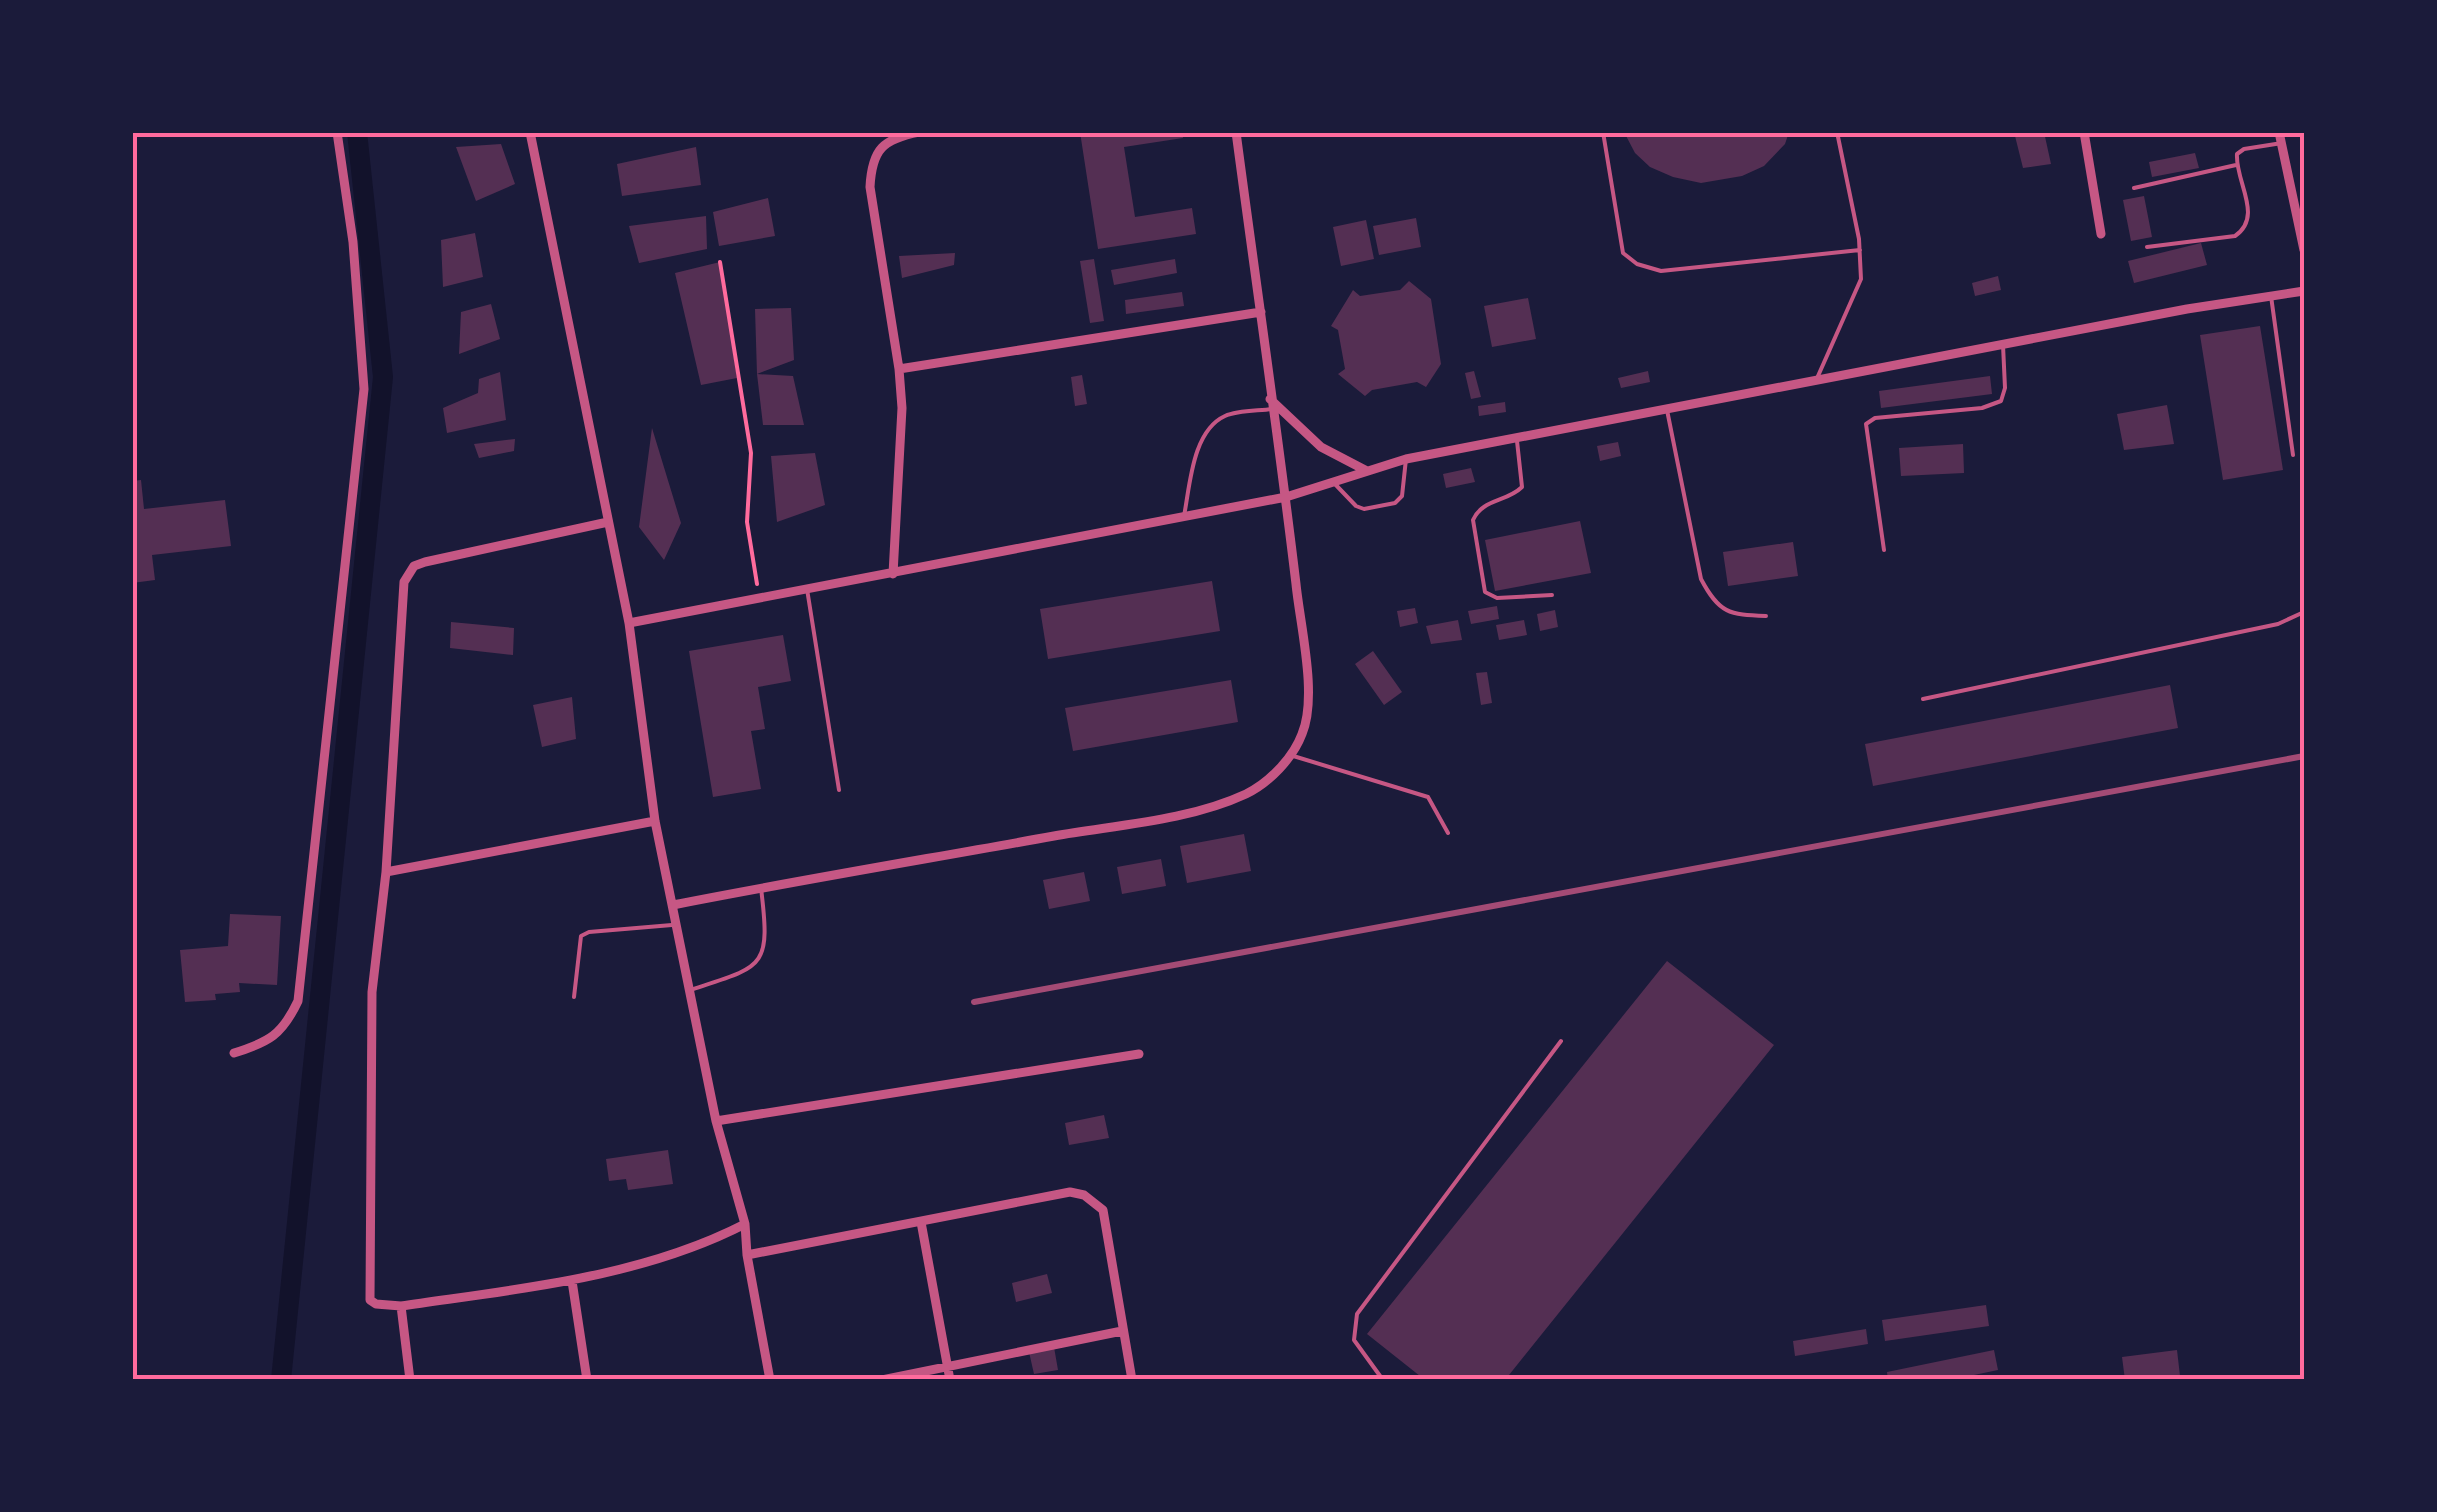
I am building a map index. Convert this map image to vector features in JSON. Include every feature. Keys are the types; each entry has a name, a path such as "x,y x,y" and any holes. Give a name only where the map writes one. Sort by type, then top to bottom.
{"street":[{"path":"234,1053 261,1044 285,1027 298,1001 364,389 354,242 337,132"},
{"path":"530,132 629,623 655,821 716,1121 745,1224 770,1380"},
{"path":"893,574 902,441 900,370 870,187 872,162 895,137 920,132"},
{"path":"673,906 1194,811 1250,792 1290,755 1302,734 1308,706 1286,496 1236,132"},
{"path":"2084,132 2101,234"},
{"path":"2280,138 2304,250"},
{"path":"629,623 1286,496 1406,459 2187,309 2304,291"},
{"path":"900,370 1261,312"},
{"path":"1271,404 1322,447 1367,471"},
{"path":"608,522 426,562 408,572 402,593 386,872 372,992 370,1300 401,1306 572,1281 706,1242 745,1224"},
{"path":"386,872 655,821"},
{"path":"716,1121 1139,1054"},
{"path":"747,1255 1070,1192 1084,1195 1102,1210 1132,1380"},
{"path":"921,1222 950,1380"},
{"path":"572,1281 588,1380"},
{"path":"401,1306 410,1380"},
{"path":"882,1380 1122,1331"}],"lane":[{"path":"1603,132 1623,253 1637,264 1661,271 1860,250"},
{"path":"1816,380 1861,278 1860,250 1837,132"},
{"path":"2147,246 2235,236 2243,230 2248,208 2236,165 2237,154 2280,138"},
{"path":"2134,188 2236,165"},
{"path":"2271,295 2293,455"},
{"path":"1884,550 1866,424 1876,418 1982,408 2001,401 2003,345"},
{"path":"1184,516 1197,453 1216,422 1228,414 1271,404"},
{"path":"1667,409 1700,579 1714,602 1734,615 1766,616"},
{"path":"1516,438 1522,487 1513,496 1477,511 1473,520 1485,592 1497,598 1552,595"},
{"path":"1332,481 1356,506 1364,509 1395,503 1402,496 1406,459"},
{"path":"806,589 839,790"},
{"path":"1923,699 2278,624 2304,612"},
{"path":"1290,755 1428,797 1448,833"},
{"path":"690,990 747,972 760,961 766,932 761,888"},
{"path":"574,998 580,936 677,924"},
{"path":"1384,1380 1354,1340 1358,1314 1561,1041"}],"path":[{"path":"720,262 751,452 747,522 759,597"}],"building":[{"path":"1080,132 1182,132 1183,138 1124,147 1135,217 1192,208 1196,234 1098,249"},
{"path":"1624,132 1789,132 1785,144 1764,166 1742,176 1701,183 1650,167 1635,153"},
{"path":"2014,132 2044,132 2051,164 2023,168"},
{"path":"501,144 515,184 476,201 456,147"},
{"path":"696,147 701,185 622,196 617,164"},
{"path":"2195,153 2199,168 2152,177 2149,162"},
{"path":"2144,196 2152,237 2131,241 2123,200"},
{"path":"768,198 775,236 719,246 713,212"},
{"path":"706,216 707,249 639,263 629,226"},
{"path":"1416,218 1421,247 1379,255 1373,226"},
{"path":"1366,220 1374,259 1341,266 1333,227"},
{"path":"475,233 483,277 443,287 441,240"},
{"path":"2201,243 2207,265 2134,283 2128,261"},
{"path":"955,253 954,265 902,278 899,256"},
{"path":"1094,259 1104,321 1090,323 1080,261"},
{"path":"1175,259 1177,273 1114,285 1111,270"},
{"path":"720,262 737,378 701,385 675,273"},
{"path":"1998,276 2001,290 1975,296 1972,283"},
{"path":"1409,281 1431,299 1441,364 1426,387 1417,382 1372,390 1365,396 1338,374 1345,369 1338,330 1331,326 1353,290 1360,296 1400,290"},
{"path":"1182,292 1184,306 1126,314 1125,300"},
{"path":"1528,298 1536,339 1492,347 1484,306"},
{"path":"491,304 500,339 459,354 461,312"},
{"path":"791,308 794,360 757,374 755,309"},
{"path":"2260,326 2283,470 2223,480 2200,335"},
{"path":"1474,371 1481,397 1471,399 1465,373"},
{"path":"1648,371 1650,382 1621,388 1618,378"},
{"path":"500,372 506,420 447,433 443,408 478,393 479,379"},
{"path":"757,374 793,376 804,425 763,425"},
{"path":"1082,375 1087,404 1075,406 1071,377"},
{"path":"1990,376 1992,394 1881,408 1879,391"},
{"path":"1505,402 1506,412 1479,416 1478,406"},
{"path":"2167,405 2174,444 2124,450 2117,414"},
{"path":"652,428 681,523 664,560 639,527"},
{"path":"515,439 514,451 479,458 474,444"},
{"path":"1618,442 1621,456 1600,461 1597,446"},
{"path":"1963,444 1964,473 1901,476 1899,448"},
{"path":"815,453 825,505 777,522 771,456"},
{"path":"1471,468 1475,482 1446,488 1443,474"},
{"path":"141,480 144,509 225,500 231,546 152,555 155,580 132,583 132,481"},
{"path":"1580,521 1591,573 1495,591 1485,540"},
{"path":"1793,542 1798,576 1728,586 1723,552"},
{"path":"1212,581 1220,631 1048,659 1040,609"},
{"path":"1497,606 1499,619 1471,624 1468,611"},
{"path":"1415,608 1418,623 1400,627 1397,611"},
{"path":"1555,610 1558,627 1540,631 1537,614"},
{"path":"1458,620 1462,640 1431,644 1426,626"},
{"path":"1524,620 1527,635 1499,640 1496,625"},
{"path":"451,622 514,628 513,655 450,648"},
{"path":"783,635 791,681 758,687 765,729 751,731 761,789 713,797 689,651"},
{"path":"1373,651 1402,692 1384,705 1355,664"},
{"path":"1487,672 1492,703 1481,705 1476,673"},
{"path":"1231,680 1238,722 1073,751 1065,708"},
{"path":"2170,685 2178,728 1873,786 1865,744"},
{"path":"572,697 576,739 542,747 533,705"},
{"path":"1244,834 1251,871 1187,883 1180,846"},
{"path":"1161,859 1166,886 1122,894 1117,867"},
{"path":"1084,872 1090,901 1049,909 1043,880"},
{"path":"230,914 281,916 277,985 239,983 240,992 215,994 216,1000 185,1002 180,950 228,946"},
{"path":"1667,961 1774,1045 1505,1380 1425,1380 1367,1334"},
{"path":"1104,1115 1109,1138 1069,1145 1065,1123"},
{"path":"668,1150 673,1184 628,1190 626,1179 609,1181 606,1159"},
{"path":"1047,1274 1052,1293 1016,1302 1012,1283"},
{"path":"1986,1305 1989,1326 1885,1341 1882,1320"},
{"path":"1866,1329 1868,1344 1795,1356 1793,1341"},
{"path":"1054,1347 1058,1370 1034,1374 1029,1352"},
{"path":"1994,1350 1998,1370 1950,1380 1888,1380 1887,1372"},
{"path":"2177,1350 2180,1376 2125,1380 2122,1357"}],"waterway":[{"path":"281,1380 383,377 357,132"}],"railway":[{"path":"974,1002 2304,756"}]}
